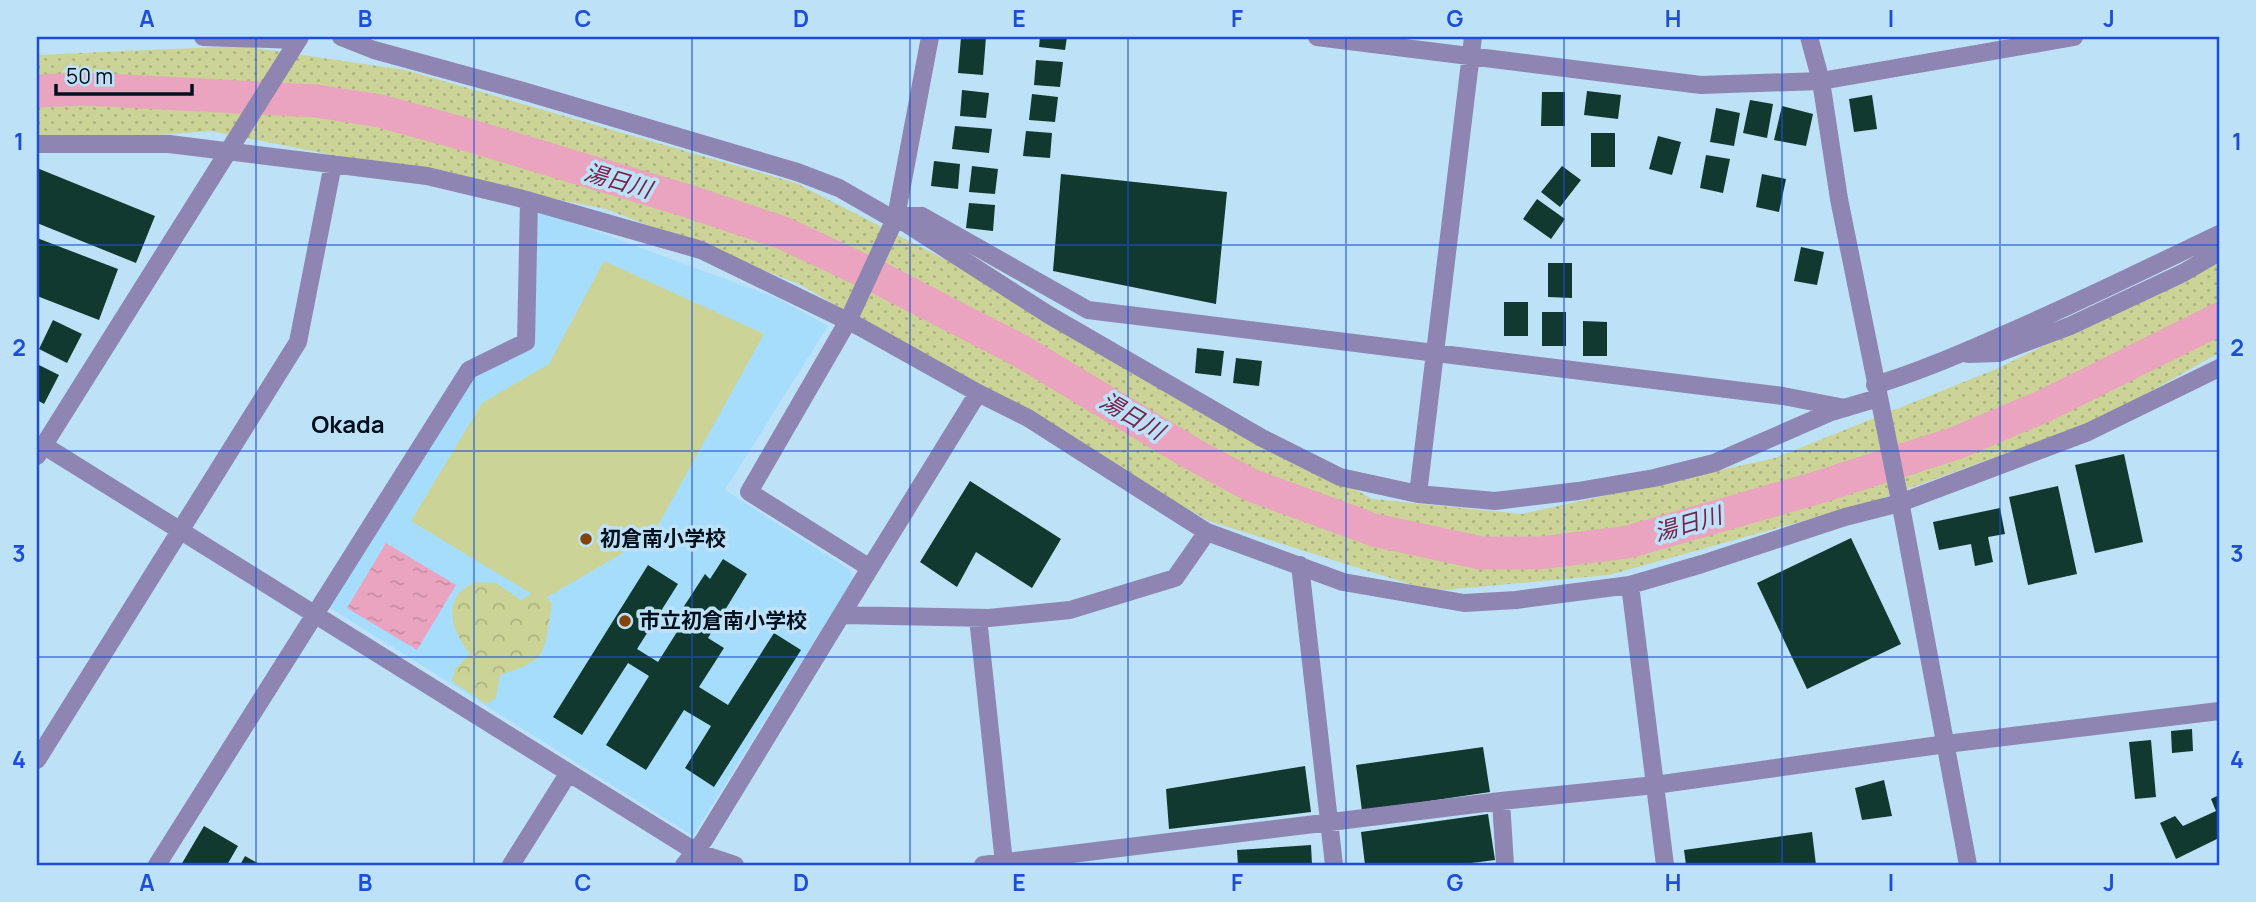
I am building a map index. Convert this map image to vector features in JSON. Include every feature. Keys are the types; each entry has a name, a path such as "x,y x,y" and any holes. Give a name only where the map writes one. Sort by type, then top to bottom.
{"street":[{"path":"203,37 298,41"},
{"path":"341,37 374,50 797,172 839,188 1049,315 1262,438 1340,477 1418,494 1495,500 1577,491 1654,478 1714,463 1877,394 1910,374 2070,305 2219,234"},
{"path":"870,568 749,492 850,316 894,221 930,37"},
{"path":"1317,37 1701,85 1821,81 2034,40 2074,37"},
{"path":"1418,494 1473,37"},
{"path":"1810,37 1821,81 1839,199 1900,502 1968,865"},
{"path":"298,41 40,451 180,531 316,615 568,774 690,859 735,865"},
{"path":"37,144 230,147 427,176 529,201 701,250 850,316 978,393 1028,418 1207,533 1343,582 1464,603 1529,599 1630,585 1702,564 1845,517 1900,502 2088,432 2219,368"},
{"path":"37,760 298,342 332,164"},
{"path":"158,865 469,370 526,342 529,201"},
{"path":"894,221 922,216 1088,310 1783,396 1846,408"},
{"path":"1958,355 1998,353 2070,326 2183,273 2219,251"},
{"path":"690,859 978,393"},
{"path":"843,615 978,618 1070,610 1175,578 1207,533"},
{"path":"1300,565 1334,865"},
{"path":"1630,585 1665,865"},
{"path":"978,618 1004,863"},
{"path":"983,865 1065,860 1329,822 1655,785 1946,744 2219,711"},
{"path":"511,865 568,774"},
{"path":"1501,801 1505,865"}],"shaded area":[{"name":"初倉南小学校","path":"538,210 777,298 828,326 725,490 850,570 853,579 693,836 329,607 479,370 534,349"}],"green space":[{"path":"241,46 405,70 796,183 1032,304 1372,499 1522,514 1775,458 1996,369 2219,261 2219,353 2101,419 1871,502 1609,575 1432,591 1209,521 799,284 606,209 211,131 37,144 37,55"},
{"path":"604,261 764,334 652,536 542,600 411,521 482,403 549,364"},
{"path":"475,582 496,583 521,600 540,588 552,604 542,652 529,664 500,675 496,698 486,704 452,681 455,669 470,654 454,626 452,611 460,592"}],"water":[{"path":"386,543 456,585 417,650 347,608"}],"building":[{"path":"961,37 986,37 983,75 958,73"},
{"path":"1040,37 1067,37 1065,50 1039,47"},
{"path":"1036,60 1063,62 1060,87 1034,85"},
{"path":"962,90 989,93 986,118 960,116"},
{"path":"1587,91 1621,95 1618,119 1584,115"},
{"path":"1542,92 1565,92 1565,126 1541,126"},
{"path":"1032,94 1058,97 1055,122 1029,120"},
{"path":"1872,95 1877,129 1854,132 1849,99"},
{"path":"1750,100 1773,104 1767,138 1743,133"},
{"path":"1782,106 1813,114 1806,146 1774,140"},
{"path":"1716,108 1740,113 1734,146 1710,142"},
{"path":"955,126 992,129 989,153 952,149"},
{"path":"1026,131 1052,133 1050,158 1023,156"},
{"path":"1591,133 1615,133 1615,167 1591,167"},
{"path":"1658,136 1681,142 1672,175 1649,169"},
{"path":"1706,155 1730,159 1723,193 1700,188"},
{"path":"934,161 960,164 958,189 931,186"},
{"path":"972,166 998,169 995,194 969,192"},
{"path":"1562,166 1581,180 1560,207 1541,192"},
{"path":"37,168 155,216 136,263 37,223"},
{"path":"1061,174 1227,192 1216,304 1053,271"},
{"path":"1762,174 1786,179 1779,212 1756,207"},
{"path":"1537,199 1565,219 1551,239 1523,219"},
{"path":"969,203 995,205 993,231 966,228"},
{"path":"37,238 118,269 99,320 37,296"},
{"path":"1801,247 1824,252 1817,285 1794,281"},
{"path":"1548,263 1572,263 1572,298 1548,297"},
{"path":"1504,302 1528,302 1528,336 1504,336"},
{"path":"1542,312 1566,312 1566,346 1542,346"},
{"path":"53,320 82,334 67,363 39,349"},
{"path":"1583,321 1607,322 1607,356 1583,356"},
{"path":"1197,348 1224,351 1221,376 1195,373"},
{"path":"1236,358 1262,361 1259,386 1233,383"},
{"path":"37,364 59,375 44,404 37,400"},
{"path":"2124,454 2143,542 2095,553 2075,465"},
{"path":"970,481 1061,539 1032,588 976,552 957,587 920,562"},
{"path":"2058,486 2077,574 2028,585 2009,497"},
{"path":"2000,508 2005,534 1988,537 1993,562 1975,566 1971,544 1939,550 1933,522"},
{"path":"1851,538 1901,644 1807,689 1757,583"},
{"path":"723,559 747,574 708,638 724,648 699,687 728,705 774,633 801,650 714,787 685,768 711,726 684,710 646,770 606,745 649,676 628,663 582,735 553,717 648,565 678,584 637,649 658,662 682,624 675,620 705,574 710,579"},
{"path":"2192,729 2193,751 2172,753 2171,731"},
{"path":"2151,740 2156,797 2135,799 2129,742"},
{"path":"1483,747 1490,792 1362,811 1356,765"},
{"path":"1305,766 1311,812 1169,829 1166,789"},
{"path":"1884,780 1892,816 1862,820 1855,788"},
{"path":"2219,795 2219,838 2176,859 2160,823 2175,816 2183,826 2216,811 2211,799"},
{"path":"1488,814 1495,860 1456,865 1365,865 1361,832"},
{"path":"204,826 238,846 227,865 181,865"},
{"path":"1812,832 1816,865 1686,865 1684,850"},
{"path":"1311,845 1312,865 1238,865 1237,850"},
{"path":"245,856 261,865 240,865"}],"waterway":[{"name":"湯日川","path":"37,91 86,89 316,101 380,111 691,202 783,233 877,277 1019,350 1196,456 1251,485 1374,530 1481,553 1540,553 1628,542 1816,488 1956,443 2044,406 2219,319"}],"place":[{"name":"初倉南小学校","path":"586,539"},
{"name":"市立初倉南小学校","path":"625,621"}],"district":[{"name":"Okada","path":"348,425"}]}
